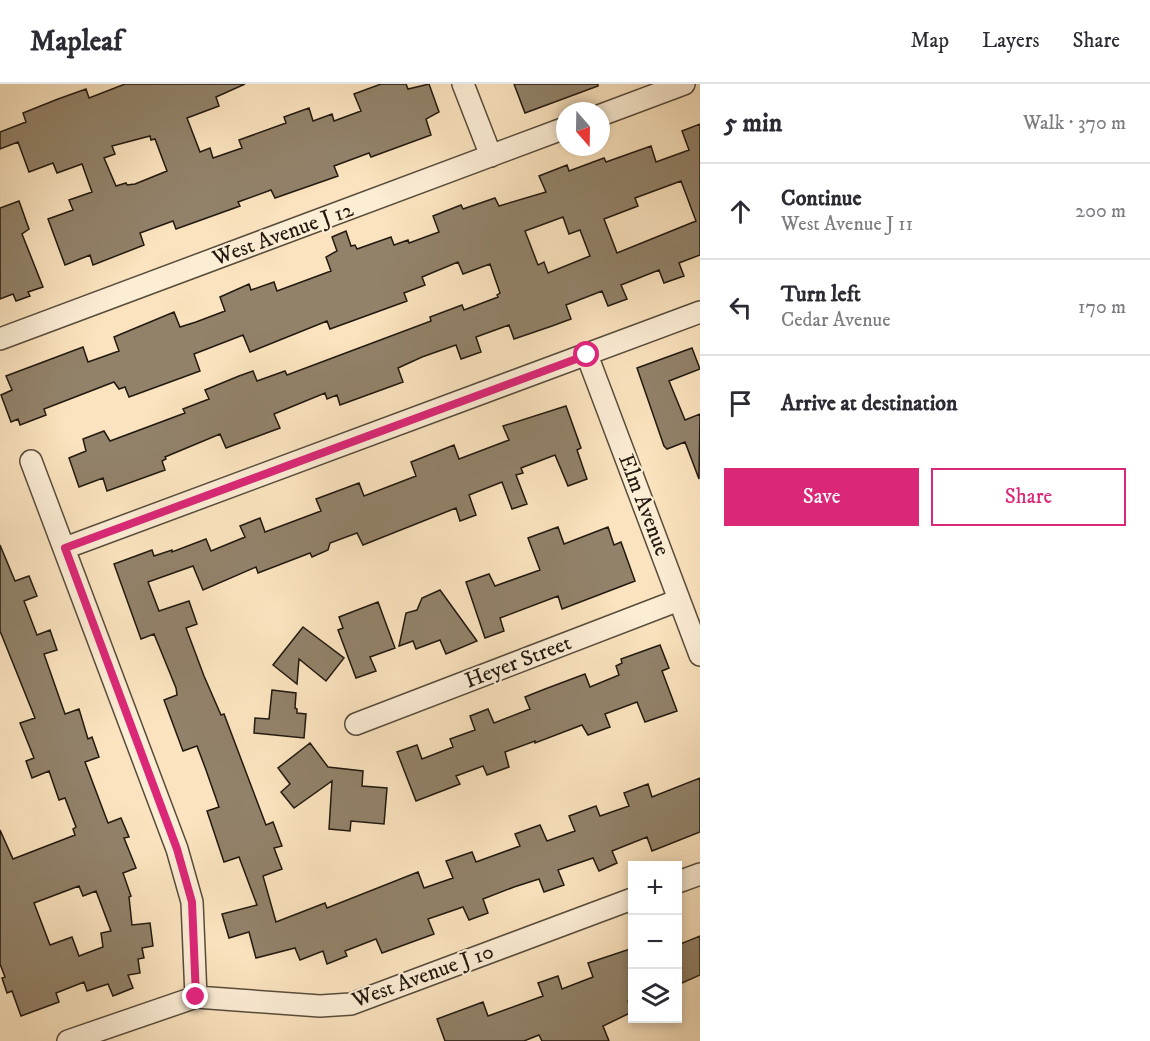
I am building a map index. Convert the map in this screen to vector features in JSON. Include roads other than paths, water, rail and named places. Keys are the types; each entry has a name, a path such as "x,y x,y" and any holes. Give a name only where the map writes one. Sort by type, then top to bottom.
{"street":[{"path":"463,84 491,156"},
{"path":"610,112 684,84"},
{"name":"West Avenue J 12","path":"0,339 556,132"},
{"path":"65,548 700,312"},
{"name":"Elm Avenue","path":"587,355 700,655"},
{"path":"31,461 173,838 192,902 196,997"},
{"name":"Heyer Street","path":"356,724 680,600"},
{"path":"682,881 700,874"},
{"name":"West Avenue J 10","path":"68,1041 196,997 320,1006 351,1004 628,901"}]}
